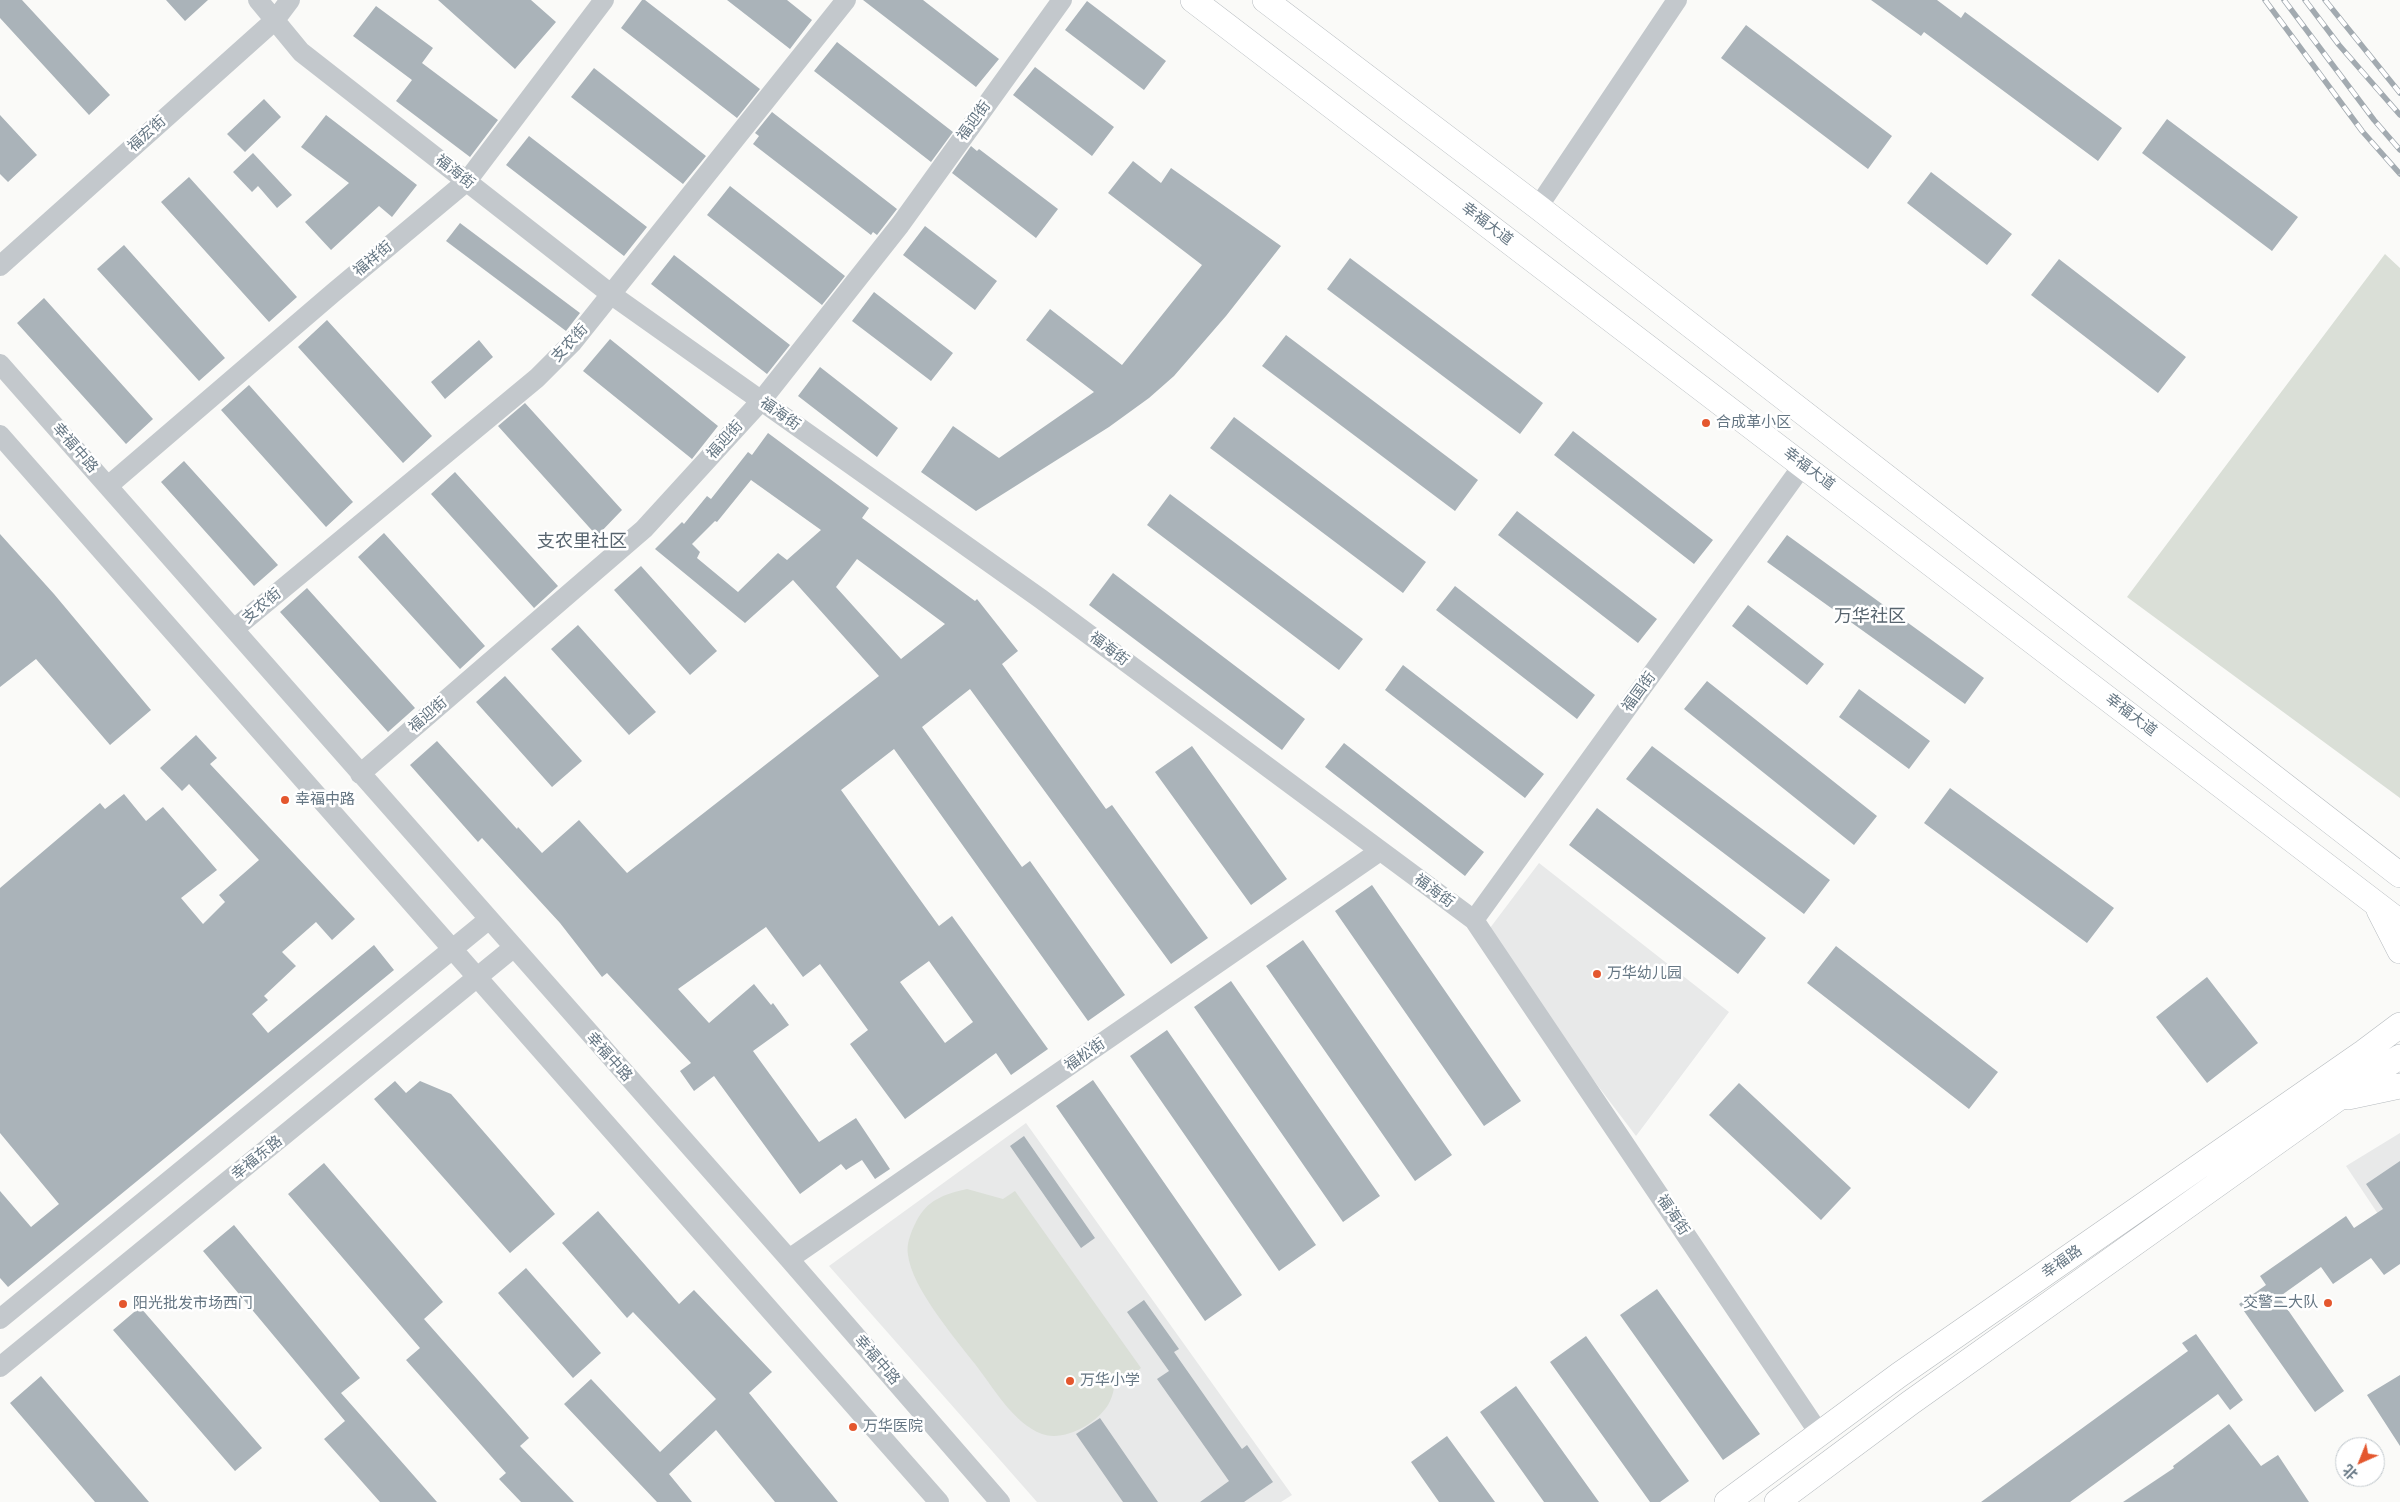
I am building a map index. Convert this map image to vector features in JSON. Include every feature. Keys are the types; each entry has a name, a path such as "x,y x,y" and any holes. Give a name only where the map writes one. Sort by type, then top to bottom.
{"main road":[{"name":"幸福大道","path":"1193,0 2400,922"},
{"path":"1265,0 1538,206 2398,873"},
{"path":"2374,902 2400,951"},
{"name":"幸福路","path":"1727,1502 1820,1433 2397,1023"},
{"name":"幸福路","path":"1777,1502 1910,1403 2336,1099 2400,1057"},
{"path":"2336,1099 2400,1086"}],"street":[{"name":"福海街","path":"258,0 301,52 612,295 1041,599 1474,920 1820,1433"},
{"name":"福宏街","path":"0,266 275,20 290,0"},
{"name":"福祥街","path":"108,486 333,292 467,181 604,0"},
{"name":"支农街","path":"234,629 537,378 572,343 846,0"},
{"name":"福迎街","path":"360,774 644,529 762,401 900,225 1062,0"},
{"path":"1538,206 1677,0"},
{"name":"幸福中路","path":"0,364 488,920 789,1259 1000,1502"},
{"path":"0,434 939,1502"},
{"name":"福国街","path":"1474,920 1803,465"},
{"name":"福松街","path":"789,1259 1380,851"},
{"path":"0,1319 488,920"},
{"name":"幸福东路","path":"0,1367 513,948"}],"shaded area":[{"path":"2385,254 2400,268 2400,798 2127,597"},
{"name":"万华幼儿园","path":"1539,863 1729,1012 1636,1136 1484,936"},
{"name":"万华小学","path":"1026,1123 1292,1495 1281,1502 1037,1502 829,1266"},
{"path":"2400,1133 2400,1247 2346,1166"},
{"path":"967,1189 1003,1199 1015,1191 1141,1368 1123,1382 1115,1373 1114,1389 1108,1405 1096,1419 1079,1430 1060,1436 1051,1436 1042,1434 1022,1422 1004,1404 935,1312 917,1282 911,1268 908,1247 909,1238 920,1214 937,1199"}],"building":[{"path":"0,0 22,0 110,95 89,115 0,18"},
{"path":"166,0 208,0 185,21"},
{"path":"438,0 531,0 556,22 515,69"},
{"path":"642,0 645,0 760,89 737,118 621,28"},
{"path":"727,0 787,0 812,20 790,49"},
{"path":"863,0 923,0 999,59 976,87"},
{"path":"1871,0 1937,0 1961,18 1965,12 2122,128 2098,161 1924,32 1921,36"},
{"path":"1087,1 1166,61 1144,90 1065,30"},
{"path":"376,6 433,48 422,63 498,120 470,157 396,101 412,80 353,36"},
{"path":"1746,25 1892,136 1868,169 1721,58"},
{"path":"837,42 953,132 931,162 814,71"},
{"path":"1035,67 1114,127 1092,156 1013,95"},
{"path":"594,68 706,156 683,184 571,97"},
{"path":"264,99 281,117 245,152 227,134"},
{"path":"772,112 897,209 877,235 873,232 871,235 753,144 759,136 755,133"},
{"path":"0,115 37,155 8,182 0,174"},
{"path":"326,115 417,185 392,217 379,206 331,250 305,222 349,183 301,147"},
{"path":"2167,119 2298,217 2272,251 2142,153"},
{"path":"529,136 647,227 624,256 506,165"},
{"path":"971,146 977,151 979,149 1058,209 1036,238 952,173"},
{"path":"253,153 292,195 277,208 258,186 252,192 233,172"},
{"path":"1133,161 1161,183 1171,168 1281,246 1226,316 1174,376 1149,398 1109,427 976,511 921,472 953,426 999,458 1094,392 1026,340 1050,309 1122,365 1202,265 1108,193"},
{"path":"1931,172 2012,234 1987,265 1907,203"},
{"path":"189,177 297,297 269,322 161,202"},
{"path":"730,186 845,276 822,305 707,215"},
{"path":"460,223 580,313 566,331 446,241"},
{"path":"925,226 997,281 975,310 903,255"},
{"path":"124,245 225,358 199,381 97,269"},
{"path":"674,255 790,345 767,374 651,284"},
{"path":"1350,258 1543,403 1520,434 1327,289"},
{"path":"2059,259 2186,357 2158,393 2031,295"},
{"path":"874,292 953,353 931,381 852,321"},
{"path":"44,298 153,419 126,444 17,323"},
{"path":"327,320 432,436 403,463 298,347"},
{"path":"1286,335 1478,480 1455,511 1262,366"},
{"path":"610,339 718,426 692,459 583,371"},
{"path":"479,340 493,357 445,399 431,382"},
{"path":"820,367 898,428 877,457 798,396"},
{"path":"249,385 353,502 326,527 221,410"},
{"path":"525,403 622,510 597,536 498,426"},
{"path":"1234,417 1426,562 1403,593 1210,448"},
{"path":"1573,431 1713,540 1694,564 1554,455"},
{"path":"768,433 869,508 862,518 975,601 977,599 1018,651 1002,664 1106,809 1112,805 1208,938 1171,964 970,689 922,727 1022,867 1030,861 1125,995 1088,1021 894,749 841,790 939,926 952,916 1048,1049 1011,1075 996,1053 905,1119 850,1044 868,1030 820,964 803,977 766,927 678,989 709,1023 754,984 771,1005 773,1003 789,1025 753,1051 819,1142 856,1118 890,1169 875,1179 862,1160 846,1170 841,1164 800,1194 714,1076 694,1091 680,1071 691,1063 607,973 602,977 560,923 482,838 478,842 410,765 437,741 517,829 518,827 542,853 579,820 627,873 879,676 793,580 745,623 655,549 682,522 684,524 707,496 711,499 748,452 752,455","holes":["751,480 821,530 787,560 778,553 738,592 697,558 700,552 692,544 715,521 717,522","857,559 945,624 901,659 836,587","929,961 973,1022 945,1043 900,982"]},
{"path":"184,461 278,565 254,586 161,482"},
{"path":"455,472 558,586 534,608 431,494"},
{"path":"1170,494 1363,639 1339,670 1147,525"},
{"path":"1517,511 1657,619 1638,643 1498,535"},
{"path":"384,533 485,646 460,669 358,557"},
{"path":"0,534 54,594 151,710 110,745 36,659 0,687"},
{"path":"1787,535 1984,678 1965,704 1767,562"},
{"path":"641,566 717,651 690,675 614,590"},
{"path":"1113,573 1305,719 1282,750 1089,605"},
{"path":"1455,586 1595,695 1577,719 1436,610"},
{"path":"307,588 415,708 388,732 280,612"},
{"path":"1748,605 1824,664 1807,685 1732,626"},
{"path":"578,625 656,712 629,735 551,649"},
{"path":"1403,665 1544,774 1525,798 1385,690"},
{"path":"505,676 582,761 552,787 476,702"},
{"path":"1707,681 1877,816 1854,845 1684,709"},
{"path":"1859,689 1930,741 1909,769 1839,717"},
{"path":"196,735 217,758 210,764 355,919 332,940 316,922 282,952 296,966 264,996 268,1000 252,1014 268,1033 374,945 394,970 8,1287 0,1278 0,1191 31,1227 59,1204 0,1133 0,888 100,803 105,809 124,794 146,821 163,807 217,870 181,898 203,924 225,902 219,895 259,860 189,784 182,791 160,768"},
{"path":"1344,743 1484,852 1465,876 1325,767"},
{"path":"1192,746 1287,879 1251,905 1155,772"},
{"path":"1652,746 1830,880 1804,914 1626,779"},
{"path":"1950,788 2114,908 2087,943 1924,823"},
{"path":"1597,808 1766,938 1738,974 1569,845"},
{"path":"1372,885 1521,1101 1484,1126 1335,911"},
{"path":"1303,940 1452,1155 1415,1181 1266,966"},
{"path":"1836,946 1998,1072 1969,1109 1807,983"},
{"path":"2207,977 2258,1043 2207,1083 2156,1017"},
{"path":"1231,981 1380,1196 1343,1222 1194,1007"},
{"path":"1167,1030 1316,1245 1279,1271 1130,1056"},
{"path":"1093,1080 1242,1295 1205,1321 1056,1106"},
{"path":"395,1081 406,1093 420,1081 451,1094 555,1214 510,1253 374,1099"},
{"path":"1739,1083 1851,1188 1821,1220 1709,1115"},
{"path":"1024,1136 1095,1238 1081,1248 1010,1146"},
{"path":"2400,1161 2400,1264 2384,1275 2371,1258 2333,1284 2321,1267 2279,1297 2344,1391 2315,1412 2239,1304 2266,1285 2260,1276 2346,1216 2354,1228 2383,1209 2366,1184"},
{"path":"324,1163 443,1302 424,1319 529,1438 520,1446 574,1502 521,1502 499,1479 506,1473 406,1360 420,1348 288,1194"},
{"path":"598,1211 679,1304 694,1290 772,1372 749,1393 838,1502 775,1502 716,1430 669,1474 692,1502 657,1502 564,1404 591,1379 660,1452 716,1399 633,1312 627,1318 562,1243"},
{"path":"234,1225 360,1378 341,1393 437,1502 380,1502 324,1439 345,1421 203,1251"},
{"path":"526,1268 601,1353 573,1378 498,1293"},
{"path":"1657,1289 1760,1434 1723,1460 1620,1315"},
{"path":"1144,1300 1179,1349 1174,1352 1242,1449 1247,1445 1273,1482 1244,1502 1200,1502 1229,1481 1157,1379 1169,1371 1127,1312"},
{"path":"140,1307 262,1448 235,1471 113,1330"},
{"path":"2196,1334 2243,1400 2230,1410 2218,1394 2070,1502 1981,1502 2188,1351 2182,1343"},
{"path":"1586,1336 1689,1481 1660,1502 1650,1502 1550,1362"},
{"path":"2400,1375 2400,1446 2367,1395"},
{"path":"41,1376 149,1502 95,1502 10,1403"},
{"path":"1516,1386 1599,1502 1544,1502 1480,1412"},
{"path":"1100,1418 1158,1502 1123,1502 1076,1434"},
{"path":"2229,1424 2261,1466 2278,1455 2309,1502 2123,1502 2174,1468 2173,1466"},
{"path":"1447,1436 1495,1502 1439,1502 1411,1462"}],"railway":[{"path":"2265,0 2362,131 2400,174"},
{"path":"2284,0 2374,120 2400,150"},
{"path":"2305,0 2339,45 2400,115"},
{"path":"2325,0 2400,93"}],"place":[{"name":"合成革小区","path":"1706,423"},
{"name":"幸福中路","path":"285,800"},
{"name":"万华幼儿园","path":"1597,974"},
{"name":"交警二大队","path":"2328,1303"},
{"name":"阳光批发市场西门","path":"123,1304"},
{"name":"万华小学","path":"1070,1381"},
{"name":"万华医院","path":"853,1427"}],"district":[{"name":"支农里社区","path":"582,542"},
{"name":"万华社区","path":"1870,617"}]}
